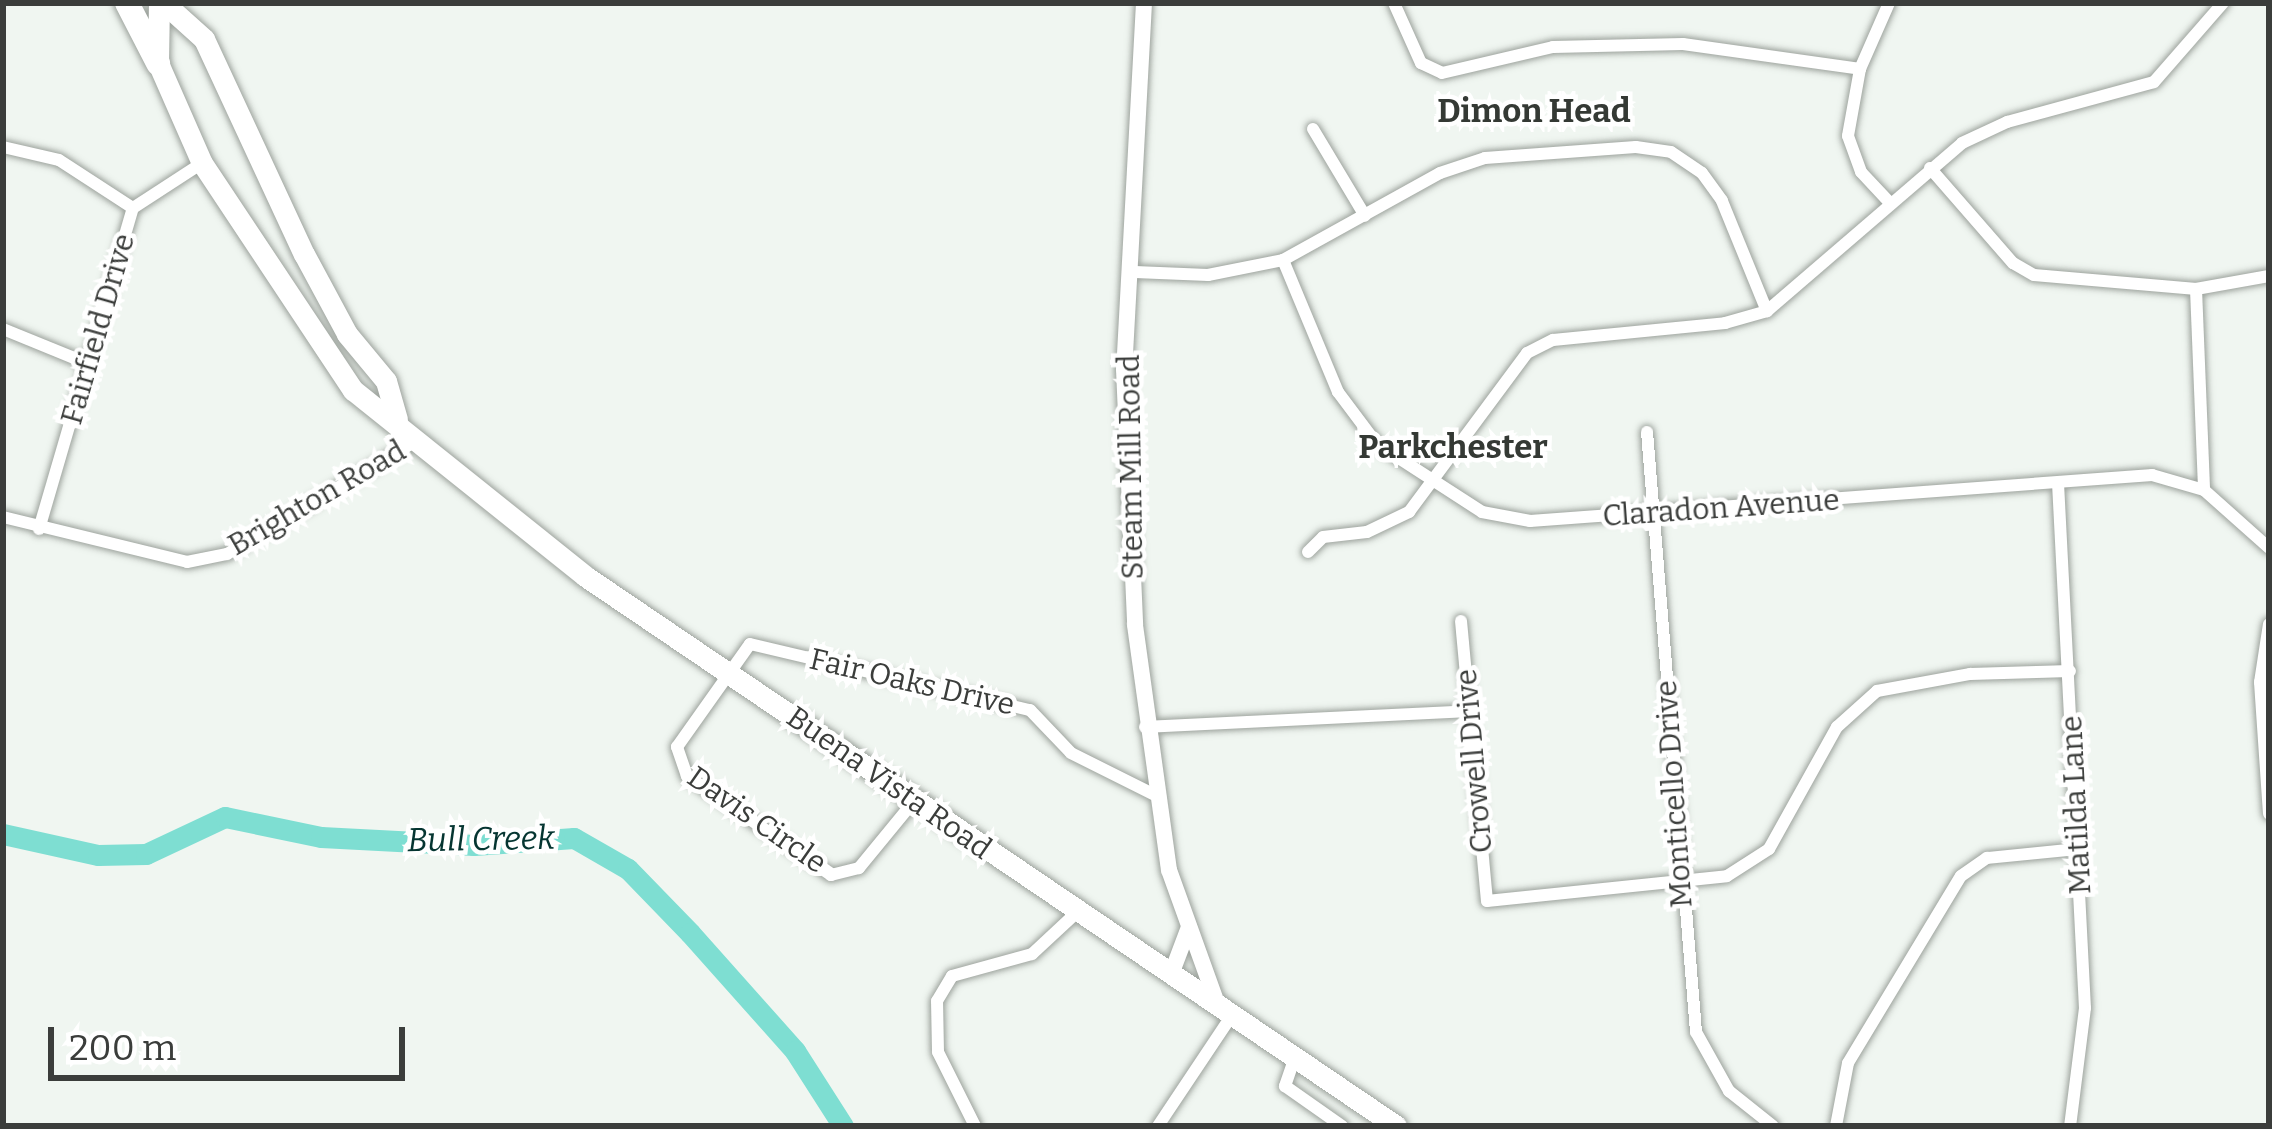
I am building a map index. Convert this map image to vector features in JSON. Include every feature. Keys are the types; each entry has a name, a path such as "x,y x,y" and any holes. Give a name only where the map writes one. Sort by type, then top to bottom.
{"highway":[{"path":"127,3 158,63"}],"main road":[{"name":"Buena Vista Road","path":"161,3 158,63 202,163 353,390 397,419 558,555 733,671 1075,914 1172,972 1396,1126"},
{"name":"Buena Vista Road","path":"161,3 205,39 304,254 347,334 386,381 397,419"}],"street":[{"name":"Steam Mill Road","path":"1144,3 1135,272 1124,369 1145,727 1153,794 1190,926 1224,1009"},
{"path":"1394,3 1421,63 1442,73 1553,47 1683,44 1860,69"},
{"path":"1889,3 1860,69 1849,136 1861,172 1890,203"},
{"path":"1308,552 1323,537 1367,532 1409,512 1527,352 1553,340 1725,323 1767,310 1930,168 2007,122 2154,82 2223,3"},
{"path":"1313,129 1365,216"},
{"path":"3,147 59,160 134,208"},
{"path":"1135,272 1208,274 1283,260 1440,173 1486,158 1671,152 1702,173 1722,201 1767,310"},
{"name":"Fairfield Drive","path":"39,529 84,362 134,208 202,163"},
{"path":"1930,168 2013,263 2034,275 2195,289 2269,276"},
{"name":"Claradon Avenue","path":"1283,260 1338,392 1377,444 1482,512 1530,521 2152,476 2204,490 2269,548"},
{"path":"2195,289 2204,490"},
{"path":"3,329 84,362"},
{"name":"Monticello Drive","path":"1647,432 1696,1032 1729,1091 1772,1126"},
{"name":"Brighton Road","path":"3,517 139,556 187,562 226,554 420,438"},
{"name":"Matilda Lane","path":"2058,483 2086,1008 2070,1126"},
{"name":"Crowell Drive","path":"1461,621 1487,902 1681,883"},
{"path":"2269,624 2260,682 2269,814"},
{"name":"Fair Oaks Drive","path":"733,671 750,644 962,688 1030,710 1071,753 1153,794"},
{"name":"Davis Circle","path":"733,671 677,747 687,776 831,875 860,868 914,801"},
{"path":"1681,883 1727,876 1768,849 1838,727 1877,691 1970,674 2070,671"},
{"path":"1145,727 1469,711"},
{"path":"1836,1126 1848,1063 1910,949 1961,876 1987,858 2077,849"},
{"path":"975,1126 938,1052 937,1000 952,976 1032,954 1075,914"},
{"path":"1172,972 1190,926"},
{"path":"1158,1126 1224,1009"},
{"path":"1296,1055 1285,1086 1342,1126"}],"waterway":[{"name":"Bull Creek","path":"3,834 98,855 146,854 225,817 321,837 474,845 574,838 628,869 690,933 795,1051 843,1126"}],"district":[{"name":"Dimon Head","path":"1534,112"},
{"name":"Parkchester","path":"1453,448"}]}
